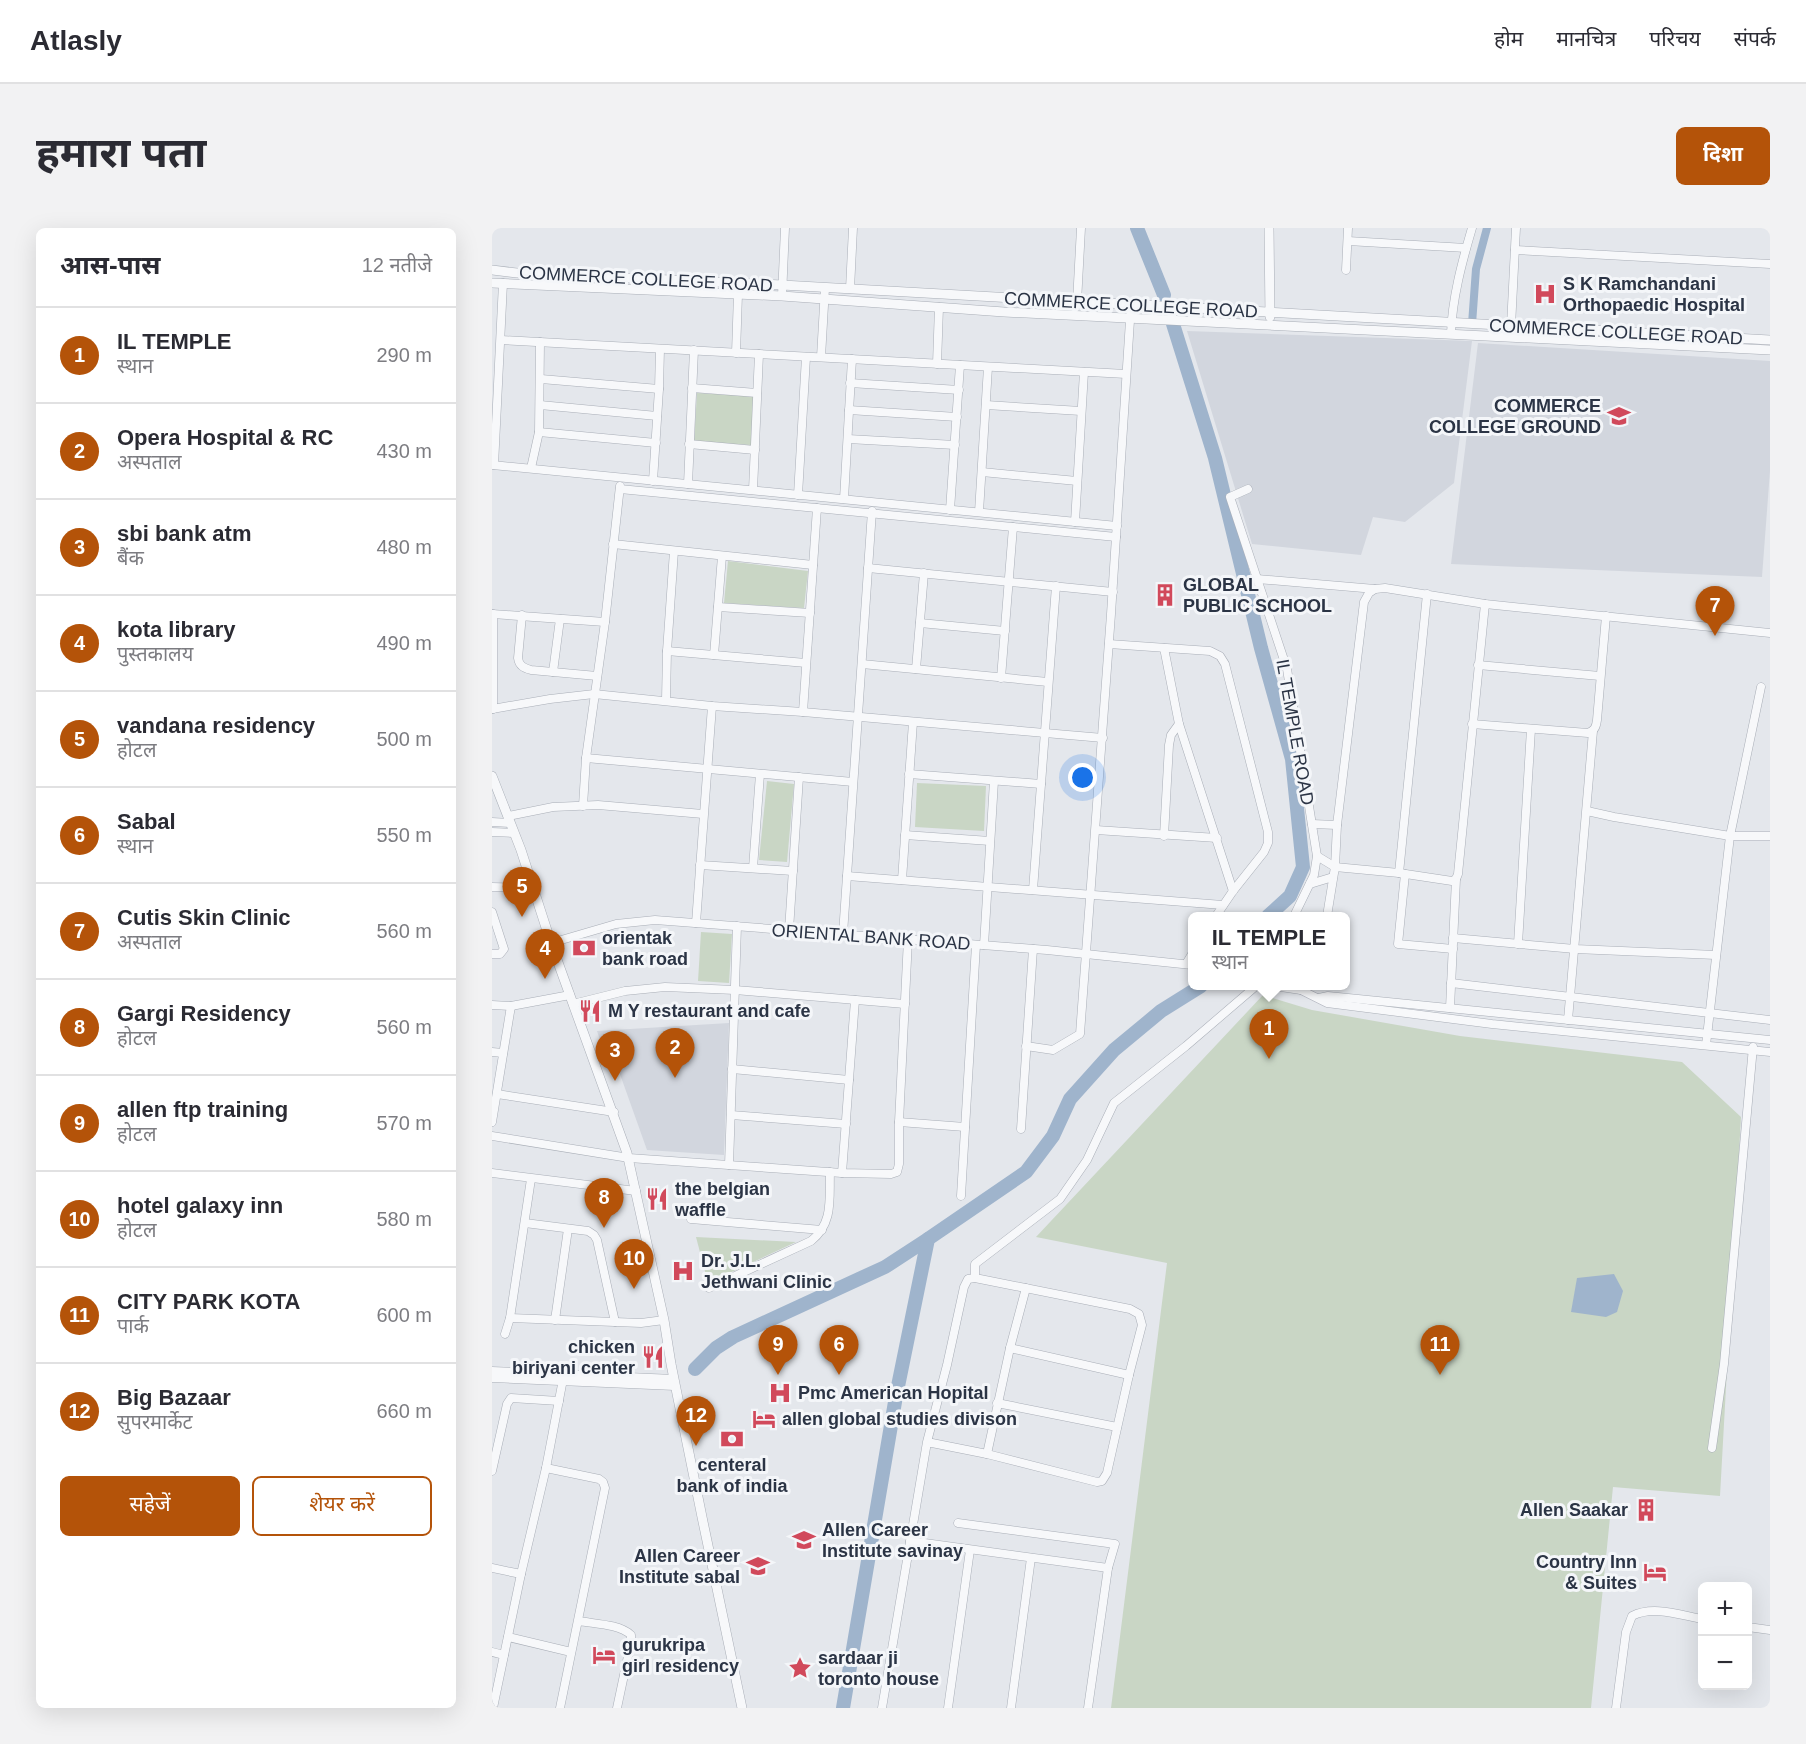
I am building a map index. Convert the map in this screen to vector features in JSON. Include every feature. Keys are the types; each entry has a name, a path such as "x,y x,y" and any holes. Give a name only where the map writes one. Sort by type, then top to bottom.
{"street":[{"path":"782,296 785,228"},
{"path":"850,289 853,228"},
{"path":"1077,302 1081,228"},
{"path":"1269,228 1269,325"},
{"path":"1346,270 1347,228"},
{"path":"1451,334 1462,261 1472,228"},
{"path":"1511,326 1516,228"},
{"path":"1348,241 1466,248"},
{"path":"1515,250 1770,264"},
{"name":"COMMERCE COLLEGE ROAD","path":"492,270 1770,340"},
{"path":"492,283 782,296 1130,318 1770,350"},
{"path":"503,283 493,465 1117,526"},
{"path":"821,357 825,288"},
{"path":"736,353 738,294"},
{"path":"1026,1046 1053,1050 1080,1034 1088,954 1131,305"},
{"path":"937,364 939,307"},
{"path":"501,340 1126,374"},
{"path":"531,468 539,432 540,342"},
{"path":"653,481 660,348"},
{"path":"688,484 694,350"},
{"path":"753,490 759,354"},
{"path":"798,495 806,357"},
{"path":"844,499 852,359"},
{"path":"950,510 960,365"},
{"path":"979,512 988,367"},
{"path":"1075,522 1084,372"},
{"path":"541,379 659,389"},
{"path":"850,383 959,390"},
{"path":"692,388 757,393"},
{"path":"540,405 657,416"},
{"path":"986,405 1082,411"},
{"path":"849,410 957,417"},
{"path":"539,432 656,443"},
{"path":"848,439 955,445"},
{"path":"690,444 755,450"},
{"path":"982,472 1077,481"},
{"path":"583,806 586,758 605,622 621,478"},
{"path":"620,489 1116,537"},
{"name":"IL TEMPLE ROAD","path":"1248,489 1230,497 1287,669 1317,856 1316,868 1296,912"},
{"path":"843,934 873,502"},
{"path":"803,712 817,508"},
{"path":"1001,678 1013,527"},
{"path":"613,544 813,565"},
{"path":"666,700 674,551"},
{"path":"714,655 722,556"},
{"path":"868,568 1113,592"},
{"path":"916,669 924,573"},
{"path":"1257,579 1385,588 1485,604 1770,633"},
{"path":"1033,891 1056,586"},
{"path":"1328,912 1334,877 1337,825 1364,602 1375,589"},
{"path":"1427,594 1398,944 1453,949"},
{"path":"1450,1008 1456,879 1485,604"},
{"path":"718,607 810,613"},
{"path":"605,622 492,614 492,709 594,694 1103,738"},
{"path":"522,615 519,664 525,668 597,676"},
{"path":"1569,1020 1593,731 1597,720 1606,616"},
{"path":"552,672 560,619"},
{"path":"920,623 1005,631"},
{"path":"1109,644 1210,651 1220,656 1228,674 1268,832 1268,843 1264,852 1219,912"},
{"path":"1164,648 1179,724 1233,891"},
{"path":"667,651 806,663"},
{"path":"862,664 1048,682"},
{"path":"1478,664 1600,676"},
{"path":"1706,1045 1730,836 1761,687"},
{"path":"696,923 712,706"},
{"path":"902,880 913,722"},
{"path":"1164,836 1169,745 1171,735 1179,724"},
{"path":"1472,724 1588,733 1593,731"},
{"path":"1518,944 1532,729"},
{"path":"586,758 853,782"},
{"path":"753,868 760,774"},
{"path":"909,774 1041,784"},
{"path":"492,776 614,1112 628,1158 664,1320 674,1382 742,1708"},
{"path":"789,930 799,777"},
{"path":"961,1196 994,781"},
{"path":"492,822 553,807 598,805 703,814"},
{"path":"1587,811 1730,836 1770,836"},
{"path":"1312,824 1337,825"},
{"path":"1096,830 1216,838"},
{"path":"492,832 514,833"},
{"path":"905,835 990,841"},
{"path":"1317,856 1335,867 1452,881 1456,879"},
{"path":"700,865 793,871"},
{"path":"847,876 1223,905"},
{"path":"1310,884 1334,877"},
{"path":"492,887 534,888"},
{"path":"492,912 504,949 500,954 492,954"},
{"name":"ORIENTAL BANK ROAD","path":"551,943 616,924 655,920 1033,949 1188,964"},
{"path":"729,1165 737,926"},
{"path":"1453,938 1575,949 1716,955"},
{"path":"492,1136 628,1158 842,1173 891,1174 897,1172 908,939"},
{"path":"1021,1129 1033,949"},
{"path":"1451,983 1770,1020"},
{"path":"492,1005 511,1006 572,1000 665,987 735,990 905,1004"},
{"path":"975,1278 975,1264 1060,1199 1087,1160 1114,1103 1251,990"},
{"path":"1307,990 1327,1003 1492,1024 1770,1052"},
{"path":"1319,998 1328,996 1770,1040"},
{"path":"842,1173 855,1000"},
{"path":"492,1122 511,1006"},
{"path":"1712,1448 1724,1364 1754,1039"},
{"path":"492,1052 503,1053"},
{"path":"732,1069 849,1080"},
{"path":"497,1094 614,1112"},
{"path":"731,1115 846,1124"},
{"path":"899,1122 965,1127"},
{"path":"709,1288 811,1240 822,1230 827,1222 829,1211 830,1172"},
{"path":"492,1173 636,1191"},
{"path":"505,1334 510,1318 531,1179"},
{"path":"690,1219 822,1230"},
{"path":"525,1223 588,1231 594,1234 615,1322"},
{"path":"555,1320 568,1229"},
{"path":"882,1708 927,1442 964,1287 968,1279 975,1278 1130,1309 1139,1314 1142,1324 1107,1473 1102,1481 1097,1482 987,1454 927,1442"},
{"path":"987,1454 997,1402 1026,1288"},
{"path":"510,1318 640,1323 664,1320"},
{"path":"1010,1348 1129,1375"},
{"path":"492,1371 564,1378"},
{"path":"492,1378 674,1382"},
{"path":"493,1708 564,1378"},
{"path":"492,1471 507,1404 511,1398 559,1401"},
{"path":"997,1402 1117,1427"},
{"path":"546,1468 598,1479 603,1482 605,1488 560,1708"},
{"path":"958,1524 1115,1544 1108,1568 1088,1708"},
{"path":"910,1541 1108,1568"},
{"path":"948,1708 970,1550"},
{"path":"1011,1708 1031,1558"},
{"path":"492,1568 521,1574"},
{"path":"1616,1708 1626,1632 1632,1616 1651,1610 1698,1618"},
{"path":"579,1621 626,1630 631,1635 617,1708"},
{"path":"1752,1628 1770,1630"},
{"path":"508,1637 571,1652"},
{"path":"492,1652 504,1654"}],"shaded area":[{"path":"1187,331 1472,341 1454,483 1405,522 1373,517 1361,555 1252,544"},
{"name":"COMMERCE COLLEGE GROUND","path":"1478,343 1770,361 1770,471 1762,577 1451,564"},
{"path":"729,1023 724,1155 647,1150 616,1063 608,1064 597,1031"}],"green space":[{"path":"697,393 754,396 751,445 694,442"},
{"path":"728,561 808,571 804,608 724,603"},
{"path":"767,781 794,784 787,862 759,860"},
{"path":"917,783 986,786 984,831 915,827"},
{"path":"701,932 732,934 729,983 698,981"},
{"path":"1263,995 1312,1010 1460,1036 1682,1062 1741,1117 1720,1496 1613,1487 1591,1708 1111,1708 1167,1263 1036,1237"},
{"path":"696,1237 796,1242 708,1283"}],"water":[{"path":"1614,1274 1623,1291 1617,1312 1606,1317 1571,1312 1577,1278"}],"waterway":[{"path":"1137,228 1164,295"},
{"path":"1472,324 1476,269 1487,228"},
{"path":"1173,324 1215,458 1261,648 1292,759 1303,867 1290,896 1272,912"},
{"path":"843,1708 896,1396 928,1239 1026,1172 1053,1136 1070,1099 1114,1050 1161,1011 1195,990"},
{"path":"695,1369 716,1348 733,1337 885,1267 928,1239"}],"place":[{"name":"S K Ramchandani Orthopaedic Hospital","path":"1545,294"},
{"name":"COMMERCE COLLEGE GROUND","path":"1619,416"},
{"name":"GLOBAL PUBLIC SCHOOL","path":"1165,595"},
{"name":"Cutis Skin Clinic","path":"1715,636"},
{"name":"vandana residency","path":"522,917"},
{"name":"orientak bank road","path":"584,948"},
{"name":"kota library","path":"545,979"},
{"name":"M Y restaurant and cafe","path":"590,1011"},
{"name":"IL TEMPLE","path":"1269,1059"},
{"name":"Opera Hospital & RC","path":"675,1078"},
{"name":"sbi bank atm","path":"615,1081"},
{"name":"the belgian waffle","path":"657,1199"},
{"name":"Gargi Residency","path":"604,1228"},
{"name":"Dr. J.L. Jethwani Clinic","path":"683,1271"},
{"name":"hotel galaxy inn","path":"634,1289"},
{"name":"chicken biriyani center","path":"653,1357"},
{"name":"allen ftp training","path":"778,1375"},
{"name":"Sabal","path":"839,1375"},
{"name":"CITY PARK KOTA","path":"1440,1375"},
{"name":"Pmc American Hopital","path":"780,1393"},
{"name":"allen global studies divison","path":"764,1419"},
{"name":"centeral bank of india","path":"732,1439"},
{"name":"Big Bazaar","path":"696,1446"},
{"name":"Allen Saakar","path":"1646,1510"},
{"name":"Allen Career Institute savinay","path":"804,1540"},
{"name":"Allen Career Institute sabal","path":"758,1566"},
{"name":"Country Inn & Suites","path":"1655,1572"},
{"name":"gurukripa girl residency","path":"604,1655"},
{"name":"sardaar ji toronto house","path":"800,1668"}]}
